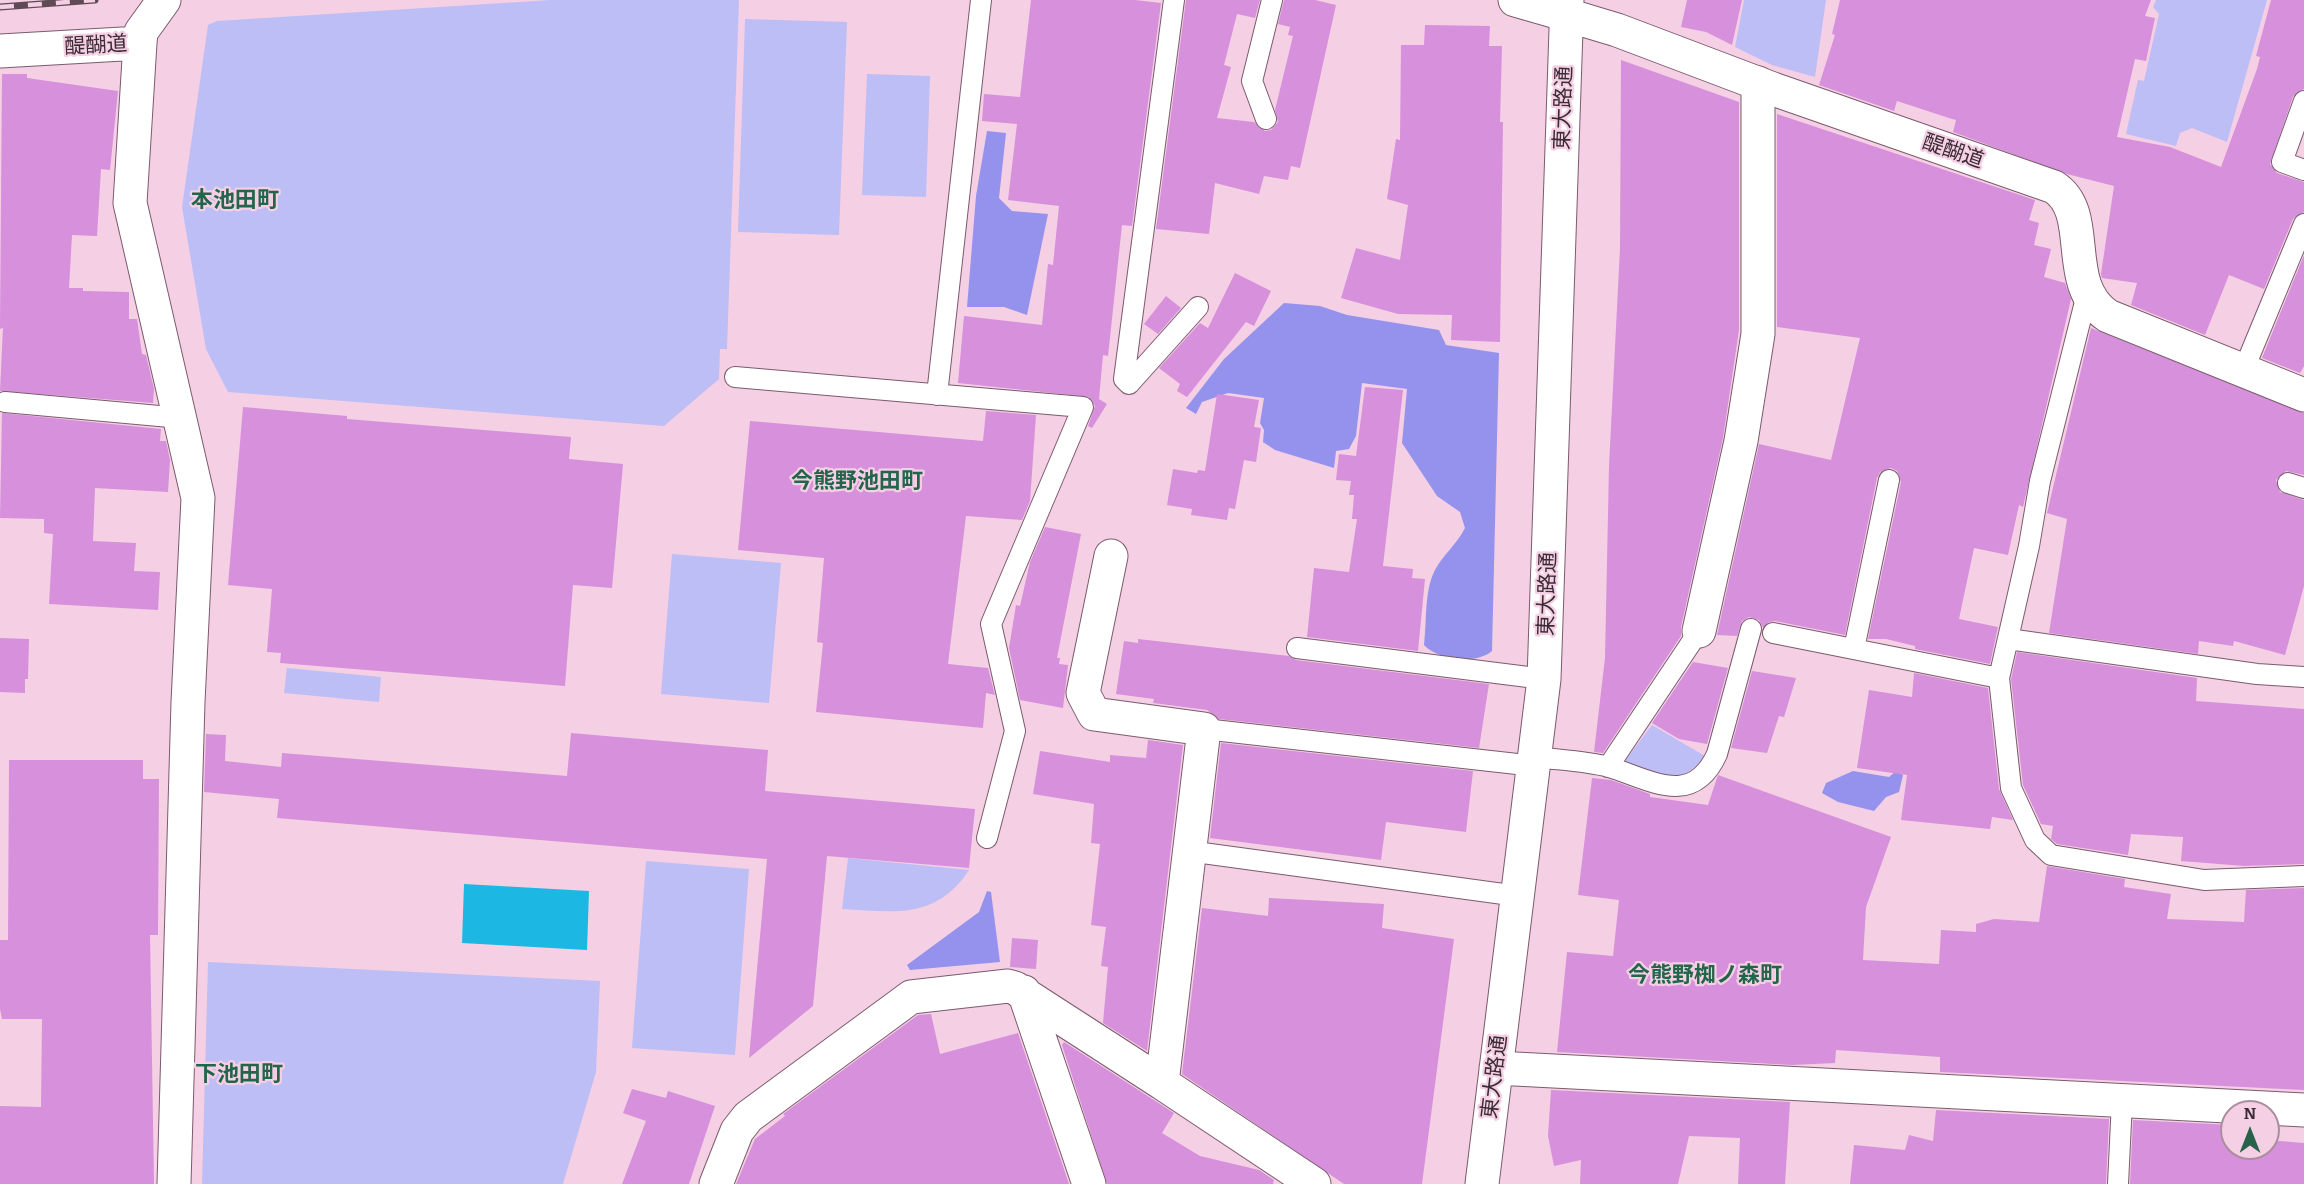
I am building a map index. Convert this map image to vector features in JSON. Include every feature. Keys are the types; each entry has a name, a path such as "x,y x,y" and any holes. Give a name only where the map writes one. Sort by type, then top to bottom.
{"street":[{"name":"醍醐道","path":"0,51 140,44 141,32 164,0"},
{"name":"醍醐道","path":"1515,0 1567,8 1617,30 1758,83 2054,187 2066,199 2072,214 2082,282 2093,304 2108,316 2304,394"},
{"name":"東大路通","path":"1482,1184 1544,679 1567,8"},
{"path":"140,44 130,203 198,498 187,714 174,1184"},
{"path":"1699,632 1741,441 1758,334 1758,83"},
{"path":"1111,556 1083,693 1094,714 1204,729 1162,1083"},
{"path":"716,1184 737,1131 748,1117 911,997 1008,986 1024,992 1314,1184"},
{"path":"1024,992 1089,1184"},
{"path":"1496,1068 2304,1110"}],"lane":[{"path":"937,395 981,0"},
{"path":"1174,0 1124,379 1129,384 1198,307"},
{"path":"1266,119 1252,81 1272,0"},
{"path":"2304,101 2282,162 2304,170"},
{"path":"2244,369 2304,227"},
{"path":"2087,294 2040,481 2029,546 1999,678 2011,788 2035,840 2045,851 2059,857 2204,880 2304,876"},
{"path":"735,377 1083,407 991,624 1015,731 987,838"},
{"path":"5,402 181,418"},
{"path":"1854,649 1889,480"},
{"path":"1204,729 1608,767 1655,785 1669,787 1689,783 1706,771 1719,747 1751,629"},
{"path":"1608,767 1699,632"},
{"path":"1773,633 1999,678"},
{"path":"2008,639 2257,674 2304,676"},
{"path":"1297,648 1544,679"},
{"path":"1188,851 1518,896"},
{"path":"2118,1184 2122,1101"}],"shaded area":[{"path":"551,0 739,0 727,349 720,349 719,379 664,426 228,392 206,349 182,207 208,25 217,21"},
{"path":"1744,0 1826,0 1815,77 1772,65 1735,47"},
{"path":"2156,0 2267,0 2227,142 2192,128 2180,133 2176,146 2126,134 2138,80 2144,81 2159,14 2153,7"},
{"path":"745,19 847,22 839,235 738,232"},
{"path":"867,74 930,76 926,197 862,195"},
{"path":"987,131 1006,133 999,198 1012,211 1048,214 1027,315 1004,307 967,307 976,196"},
{"path":"1284,303 1320,306 1347,315 1439,330 1446,345 1499,353 1492,651 1477,658 1457,659 1438,654 1424,645 1427,597 1431,578 1465,528 1460,512 1437,496 1402,443 1407,389 1362,383 1356,436 1349,449 1336,451 1334,468 1275,450 1263,442 1264,430 1260,423 1264,398 1228,393 1202,402 1196,414 1186,408 1224,359"},
{"path":"672,554 781,563 769,703 661,694"},
{"path":"287,668 381,677 379,702 284,693"},
{"path":"1652,725 1705,756 1686,773 1676,776 1666,777 1621,766"},
{"path":"1897,770 1903,775 1899,792 1886,797 1874,811 1838,802 1822,793 1826,783 1853,771 1889,777"},
{"path":"848,858 969,870 943,898 928,905 897,911 842,909"},
{"path":"646,861 749,869 735,1055 632,1048"},
{"path":"464,884 589,891 587,950 462,943"},
{"path":"987,891 991,892 1000,962 910,970 907,965 979,912"},
{"path":"208,962 600,981 596,1072 563,1184 202,1184"}],"building":[{"path":"1031,0 1135,0 1161,3 1132,226 1122,225 1108,356 1103,355 1099,399 1107,404 1092,428 1088,426 1095,406 1089,397 958,383 964,316 1042,325 1048,264 1053,265 1059,206 1008,200 1017,124 982,121 984,94 1020,97"},
{"path":"1186,0 1260,0 1255,18 1237,14 1224,65 1231,67 1217,118 1254,122 1265,131 1271,130 1278,122 1275,110 1293,36 1288,35 1290,27 1278,24 1284,0 1315,0 1336,5 1300,168 1291,166 1288,180 1264,176 1259,194 1215,183 1209,234 1156,229"},
{"path":"1687,0 1742,0 1732,45 1706,32 1681,27"},
{"path":"1840,0 2151,0 2145,16 2155,18 2146,61 2135,59 2117,137 2170,147 2221,167 2257,69 2260,57 2256,56 2271,0 2304,0 2304,89 2293,97 2270,164 2277,173 2304,182 2304,212 2293,219 2264,289 2229,275 2205,335 2131,305 2137,283 2102,278 2101,274 2114,186 2067,174 1953,132 1956,120 1897,101 1894,111 1819,85 1835,35 1832,34"},
{"path":"1425,25 1490,26 1489,46 1502,46 1500,342 1451,340 1452,315 1398,314 1341,298 1356,248 1400,260 1408,205 1387,199 1396,139 1400,140 1401,45 1424,45"},
{"path":"1621,60 1739,102 1739,330 1723,438 1681,627 1681,636 1603,753 1594,752 1605,658 1609,466 1620,248"},
{"path":"2,74 27,74 27,78 118,91 110,170 101,169 97,236 72,235 69,288 83,288 83,291 129,292 129,319 137,319 142,354 146,355 154,389 153,403 0,391 3,328 0,329"},
{"path":"1777,114 2035,200 2029,220 2039,223 2034,245 2051,249 2044,277 2065,283 2071,299 2023,507 2019,505 2008,555 1974,548 1959,619 1998,627 1990,664 1915,649 1915,646 1886,639 1868,639 1901,482 1897,471 1891,468 1880,472 1877,478 1845,635 1775,621 1769,622 1763,628 1759,620 1749,617 1742,621 1737,636 1717,635 1759,444 1831,460 1860,338 1777,327"},
{"path":"2304,255 2304,366 2300,373 2262,358"},
{"path":"1235,273 1271,291 1254,326 1246,322 1187,397 1177,391 1180,384 1159,368 1200,323 1208,328"},
{"path":"1166,296 1181,308 1158,334 1144,324"},
{"path":"2091,328 2304,413 2304,475 2286,471 2276,480 2280,492 2304,500 2304,586 2285,655 2234,641 2233,646 2199,641 2198,654 2049,633 2067,519 2047,513"},
{"path":"1365,387 1403,390 1383,566 1413,569 1412,578 1425,579 1418,651 1307,637 1314,568 1349,572 1357,519 1352,519 1354,495 1349,495 1351,481 1336,480 1339,454 1356,456"},
{"path":"1217,394 1259,400 1254,427 1261,428 1256,462 1244,460 1235,509 1229,508 1227,520 1191,515 1192,509 1167,505 1173,469 1197,473 1198,470 1205,471"},
{"path":"243,407 347,416 347,419 571,437 569,459 623,464 612,588 573,585 565,686 280,663 281,653 267,652 272,589 228,585"},
{"path":"986,411 1036,415 1030,501 1022,520 966,516 948,664 988,668 995,695 986,693 983,728 816,712 823,643 817,642 824,558 738,550 750,421 983,441"},
{"path":"2,413 161,429 160,441 166,441 170,460 168,492 95,488 93,541 136,543 134,571 160,572 158,610 49,604 53,534 44,533 44,519 0,518"},
{"path":"1045,527 1081,534 1057,658 1060,658 1059,664 1068,665 1063,708 1020,700 1009,648 1016,605 1020,606 1030,562"},
{"path":"0,638 29,639 28,679 25,679 25,693 0,692"},
{"path":"1138,639 1289,656 1296,660 1489,684 1479,748 1219,719 1207,710 1153,703 1154,699 1116,694 1124,641 1138,643"},
{"path":"2017,652 2197,678 2196,701 2304,709 2304,864 2244,866 2181,861 2183,837 2131,834 2128,855 2057,844 2051,839 2053,826 2041,824 2023,785 2011,679"},
{"path":"1693,662 1728,668 1707,744 1679,739 1652,723"},
{"path":"1752,671 1796,678 1784,717 1779,716 1767,753 1731,748"},
{"path":"1914,673 1988,688 1999,789 2013,820 1992,817 1990,829 1901,820 1907,775 1857,768 1869,690 1912,697"},
{"path":"571,733 768,750 765,791 975,809 969,868 827,856 813,1006 749,1058 767,859 277,818 279,799 204,792 206,734 226,735 225,761 281,767 282,753 567,776"},
{"path":"1148,740 1183,745 1147,1051 1103,1023 1108,967 1101,966 1106,927 1091,925 1100,844 1091,843 1094,804 1033,794 1040,751 1110,762 1110,755 1146,758"},
{"path":"1221,743 1473,771 1466,832 1386,822 1381,860 1210,838"},
{"path":"9,760 143,760 143,779 159,779 158,935 150,935 154,1184 0,1184 0,1106 41,1107 42,1019 2,1019 0,1009 0,940 8,940"},
{"path":"1718,775 1891,837 1866,907 1863,960 1939,964 1941,930 1976,932 1976,924 1994,919 2039,922 2047,866 2125,879 2124,887 2171,894 2167,919 2244,922 2246,890 2304,888 2304,1090 1940,1072 1940,1057 1836,1050 1835,1063 1792,1065 1557,1052 1567,952 1613,956 1619,900 1578,895 1592,778 1611,780 1650,794 1650,797 1708,805"},
{"path":"1269,898 1384,904 1382,928 1454,939 1422,1184 1344,1184 1182,1074 1202,908 1268,916"},
{"path":"1012,938 1038,940 1036,969 1010,967"},
{"path":"931,1014 940,1054 1018,1033 1069,1184 736,1184 755,1139 785,1116 783,1114 918,1015"},
{"path":"1064,1042 1174,1113 1162,1133 1200,1156 1259,1170 1274,1180 1273,1184 1107,1184 1062,1045"},
{"path":"632,1089 666,1098 668,1091 715,1106 689,1184 622,1184 646,1121 623,1113"},
{"path":"1551,1090 1790,1102 1785,1184 1738,1184 1740,1138 1689,1136 1678,1184 1580,1184 1581,1160 1554,1166 1548,1136"},
{"path":"1936,1110 2109,1119 2106,1184 1850,1184 1854,1145 1905,1150 1909,1135 1933,1141"},
{"path":"2133,1120 2220,1124 2220,1160 2280,1160 2280,1141 2304,1143 2304,1184 2130,1184"}],"railway":[{"path":"0,7 95,0"}],"district":[{"name":"本池田町","path":"235,201"},
{"name":"今熊野池田町","path":"857,482"},
{"name":"今熊野椥ノ森町","path":"1705,976"},
{"name":"下池田町","path":"239,1075"}]}
